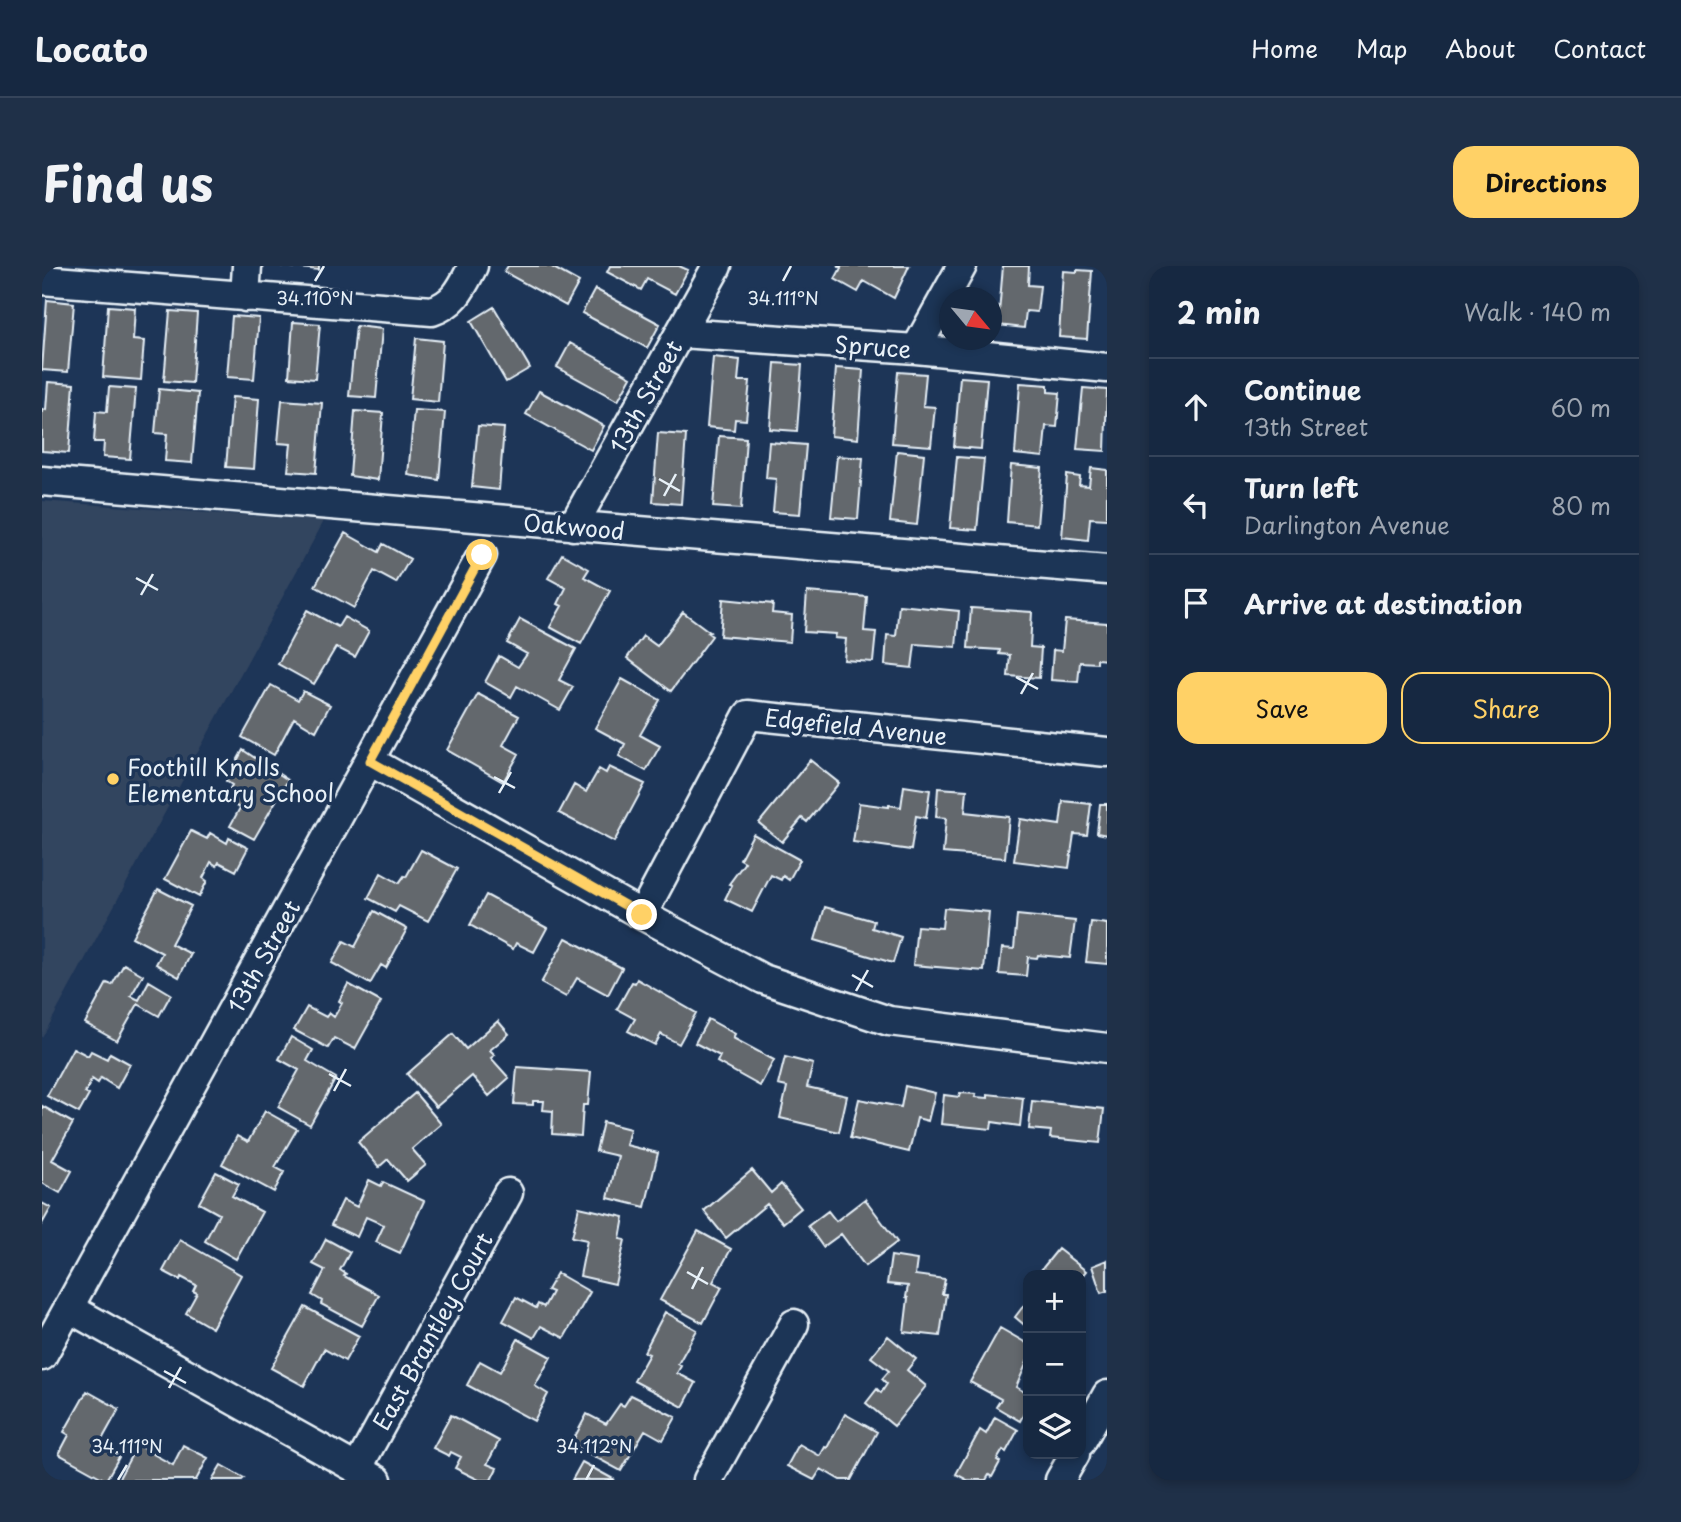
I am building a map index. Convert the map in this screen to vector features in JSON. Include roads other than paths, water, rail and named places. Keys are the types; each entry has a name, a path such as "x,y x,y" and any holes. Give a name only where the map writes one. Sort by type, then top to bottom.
{"street":[{"path":"245,297 247,266"},
{"path":"42,280 432,311 445,307 456,299 473,266"},
{"name":"13th Street","path":"573,526 717,266"},
{"path":"916,349 962,266"},
{"name":"Spruce","path":"680,333 916,349 1107,368"},
{"name":"Oakwood","path":"42,481 1107,570"},
{"name":"13th Street","path":"42,1356 482,555"},
{"name":"Edgefield Avenue","path":"642,915 748,715 1107,752"},
{"path":"370,761 642,915 763,979 889,1021 1107,1048"},
{"name":"East Brantley Court","path":"367,1474 508,1193"},
{"path":"69,1308 367,1474"},
{"path":"708,1480 794,1324"},
{"path":"1086,1434 1107,1395"},
{"path":"1060,1480 1071,1459"}],"place":[{"name":"Foothill Knolls Elementary School","path":"113,779"}]}
